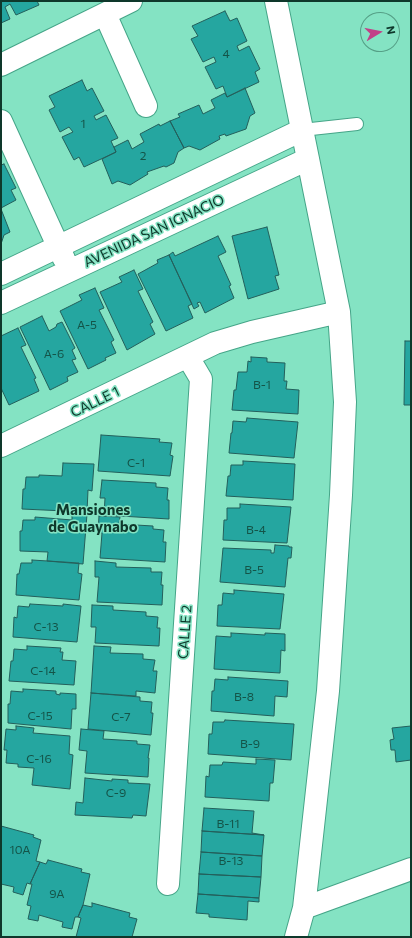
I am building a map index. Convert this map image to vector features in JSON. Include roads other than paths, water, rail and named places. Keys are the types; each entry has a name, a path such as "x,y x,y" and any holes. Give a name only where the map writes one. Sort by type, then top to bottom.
{"street":[{"path":"1,65 131,1"},
{"path":"276,1 339,312 345,402 341,496 328,691 304,908 296,937"},
{"path":"105,14 146,106"},
{"path":"1,121 70,271"},
{"name":"AVENIDA SAN IGNACIO","path":"1,274 302,130"},
{"name":"AVENIDA SAN IGNACIO","path":"1,303 308,159"},
{"name":"CALLE 1","path":"1,446 216,343 252,332 339,312"},
{"name":"CALLE 2","path":"168,884 201,379 188,357"},
{"path":"304,908 411,869"}],"lane":[{"path":"302,130 357,124"}],"district":[{"name":"Mansiones de Guaynabo","path":"93,518"}]}
